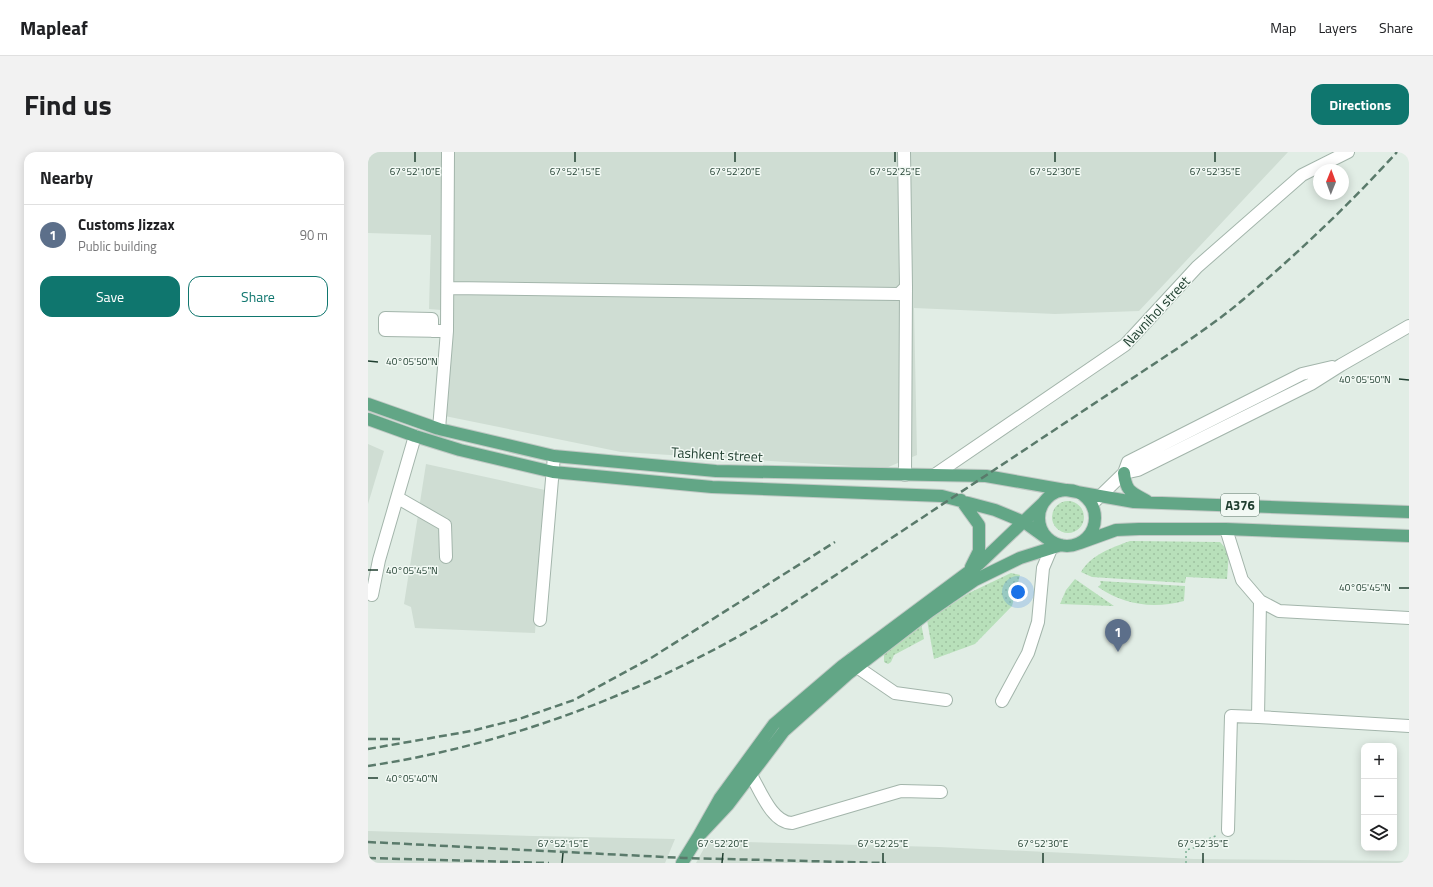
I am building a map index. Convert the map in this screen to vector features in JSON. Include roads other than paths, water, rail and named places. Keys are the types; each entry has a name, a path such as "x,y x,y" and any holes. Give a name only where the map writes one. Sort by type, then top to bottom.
{"main road":[{"name":"Tashkent street","path":"368,404 439,429 554,456 716,471 986,476 1072,490"},
{"path":"368,419 460,450 553,472 712,487 942,496 995,510 1024,522 1054,545"},
{"path":"1124,473 1130,492 1152,503"},
{"path":"682,863 720,798 774,724 979,564 1024,522 1047,498 1058,491 1072,490 1096,499 1094,526 1088,538 1080,543"},
{"name":"A376","path":"1096,499 1152,503 1409,512"},
{"path":"961,500 977,520 980,534 979,551 974,562 965,575"},
{"path":"1042,504 1039,519 1044,534 1054,545"},
{"path":"698,837 728,805 784,731 855,662 976,580 1014,561 1054,545 1074,545 1116,530 1126,529 1226,529 1409,536"}],"street":[{"path":"439,429 447,331 448,152"},
{"path":"904,152 906,287 905,475"},
{"name":"Navnihol street","path":"936,474 1125,345 1197,267 1296,180 1302,175 1348,152"},
{"path":"448,288 899,294 906,287"},
{"path":"1096,499 1124,473 1128,462 1302,374 1341,365 1409,326"},
{"path":"432,331 447,331"},
{"path":"372,595 379,560 415,436"},
{"path":"540,620 554,456"},
{"path":"398,498 445,525 446,557"},
{"path":"1226,529 1242,580 1260,601 1280,611 1409,618"},
{"path":"1002,701 1028,653 1038,622 1044,568 1054,545"},
{"path":"1258,717 1260,601"},
{"path":"855,662 895,693 946,700"},
{"path":"1228,830 1231,716 1409,726"},
{"path":"751,774 776,818 785,823 792,823 901,791 941,792"}],"railway":[{"path":"368,766 422,756 476,743 529,728 582,710 633,689 683,665 732,640 780,612 1178,348 1232,309 1301,249 1360,192 1397,152"},
{"path":"368,749 471,731 519,719 574,700 651,658 835,542"},
{"path":"368,739 402,739"},
{"path":"368,842 684,858 886,863"},
{"path":"368,858 549,863"}],"place":[{"name":"Customs Jizzax","path":"1118,652"}]}
